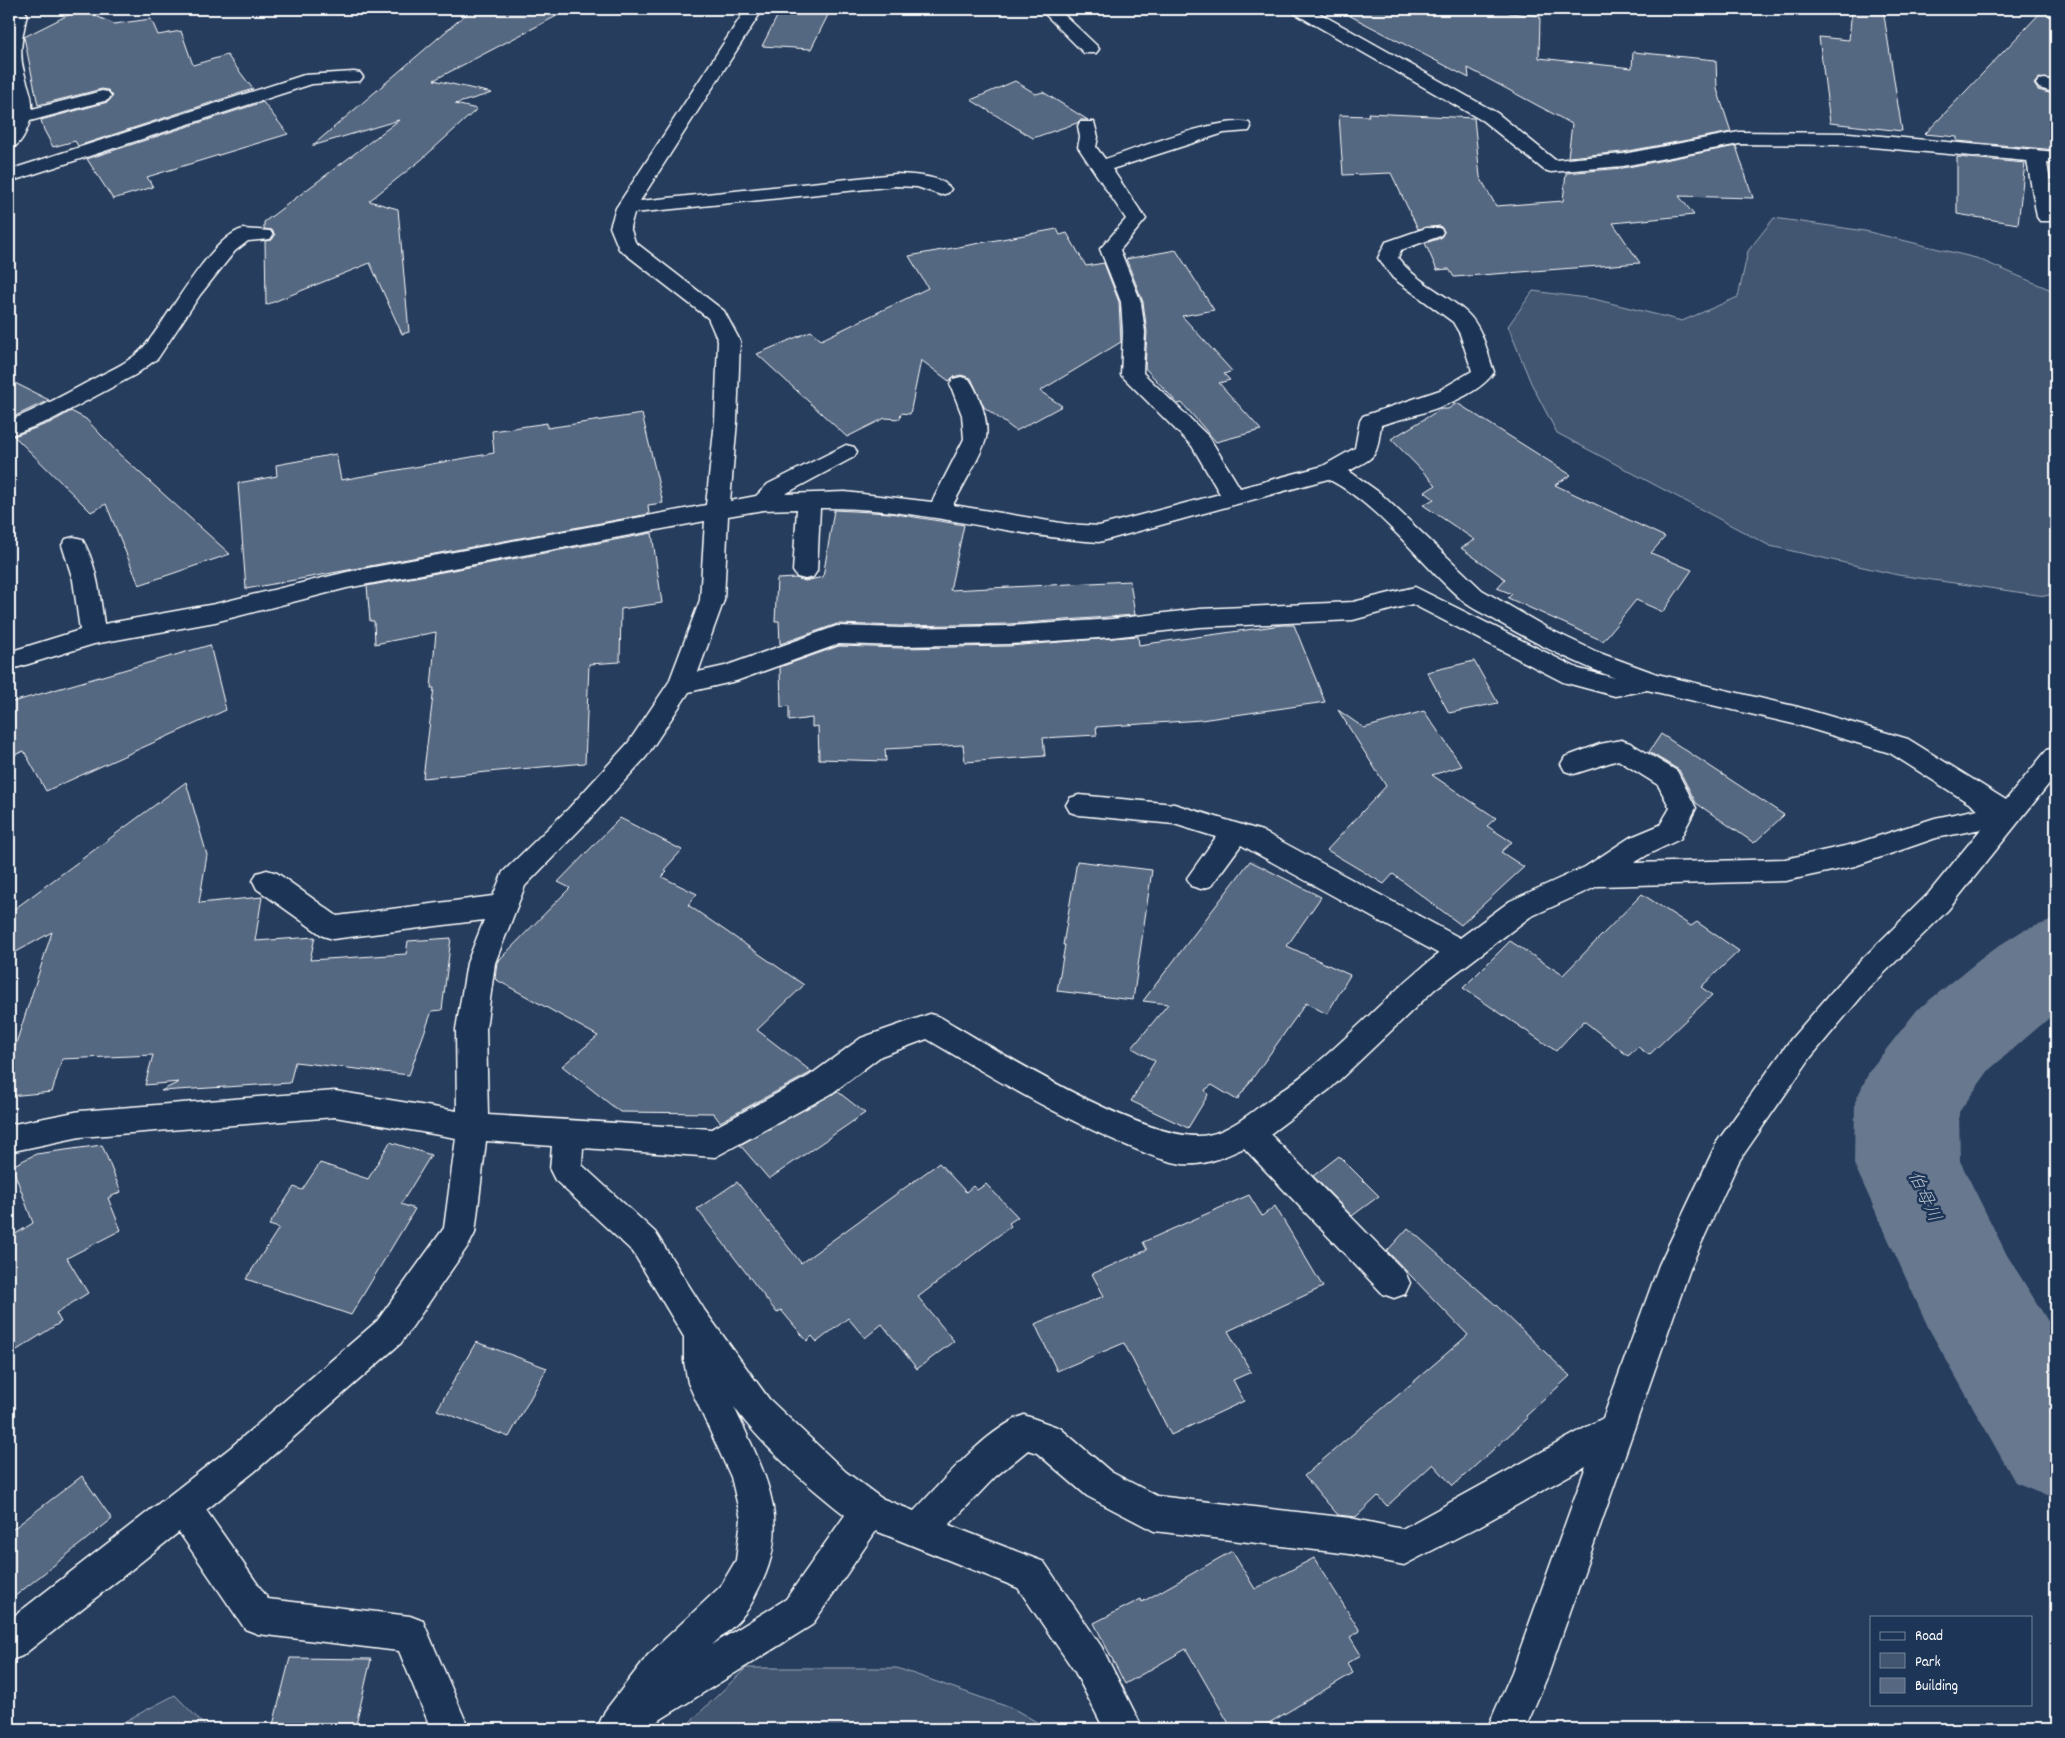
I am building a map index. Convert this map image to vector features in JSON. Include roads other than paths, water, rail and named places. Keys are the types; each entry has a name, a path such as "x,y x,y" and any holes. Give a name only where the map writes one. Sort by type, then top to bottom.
{"street":[{"path":"9,143 21,118 23,92 14,69 13,15 37,9"},
{"path":"9,1643 242,1460 389,1332 459,1233 473,1127 471,1029 481,963 513,880 637,750 682,684 712,600 717,511 726,421 729,340 717,315 626,245 620,227 626,208 754,9"},
{"path":"1048,9 1090,49"},
{"path":"1300,9 1490,117 1551,166 1623,160 1739,138 1850,139 2056,158"},
{"path":"9,176 310,79 354,77"},
{"path":"21,118 102,96"},
{"path":"1087,126 1089,137 1087,147 1136,219 1110,250 1131,302 1134,332 1132,375 1200,442 1234,498"},
{"path":"1100,167 1222,128 1242,127"},
{"path":"2036,156 2047,217"},
{"path":"626,208 896,180 920,181 941,190"},
{"path":"9,661 93,634 215,613 347,580 763,502 845,500 939,510 1067,532 1099,534 1331,471 1366,452 1371,421 1426,403 1477,380 1483,372 1471,334 1460,318 1400,274 1388,258 1392,246 1433,232"},
{"path":"9,429 43,415 127,370 150,352 193,291 228,247 243,235 263,235"},
{"path":"939,510 975,439 973,415 960,384"},
{"path":"763,502 776,489 846,452"},
{"path":"1331,471 1352,482 1372,498 1473,596 1540,635 1588,658 1652,682 1798,716 1899,746 2008,814"},
{"path":"806,571 809,501"},
{"path":"74,545 85,580 93,634"},
{"path":"682,684 727,674 780,657 837,635 901,637 1009,635 1112,628 1200,618 1353,611 1415,595 1572,676 1615,687 1652,682"},
{"path":"9,1138 80,1124 335,1104 473,1127 715,1143 820,1085 871,1047 930,1026 1022,1079 1105,1122 1153,1142 1182,1150 1210,1149 1248,1132 1319,1080 1425,981 1520,909 1594,875 1639,846 1670,832 1682,808 1668,778 1621,750 1600,754 1574,764"},
{"path":"1506,1729 1530,1675 1675,1265 1728,1152 1801,1048 1858,981 1938,902 2056,757"},
{"path":"1079,806 1174,814 1252,838 1462,953"},
{"path":"1594,875 1785,870 1855,855 1935,828 2008,814"},
{"path":"1201,878 1235,833"},
{"path":"267,881 333,928 503,906"},
{"path":"1248,1132 1394,1283"},
{"path":"568,1134 566,1170 644,1242 702,1334 757,1411 834,1484 869,1511 1030,1575 1088,1659 1124,1729"},
{"path":"615,1726 661,1668 733,1600 753,1564 760,1520 748,1475 704,1383 700,1361 702,1334"},
{"path":"919,1531 983,1465 1024,1432 1048,1440 1099,1484 1154,1513 1350,1536 1404,1546 1464,1516 1616,1430"},
{"path":"184,1507 258,1616 410,1634 450,1729"},
{"path":"615,1726 799,1612 869,1511"}],"waterway":[{"name":"伯母川","path":"2056,959 2027,979 1953,1040 1907,1102 1907,1164 1968,1292 2056,1441"}]}
